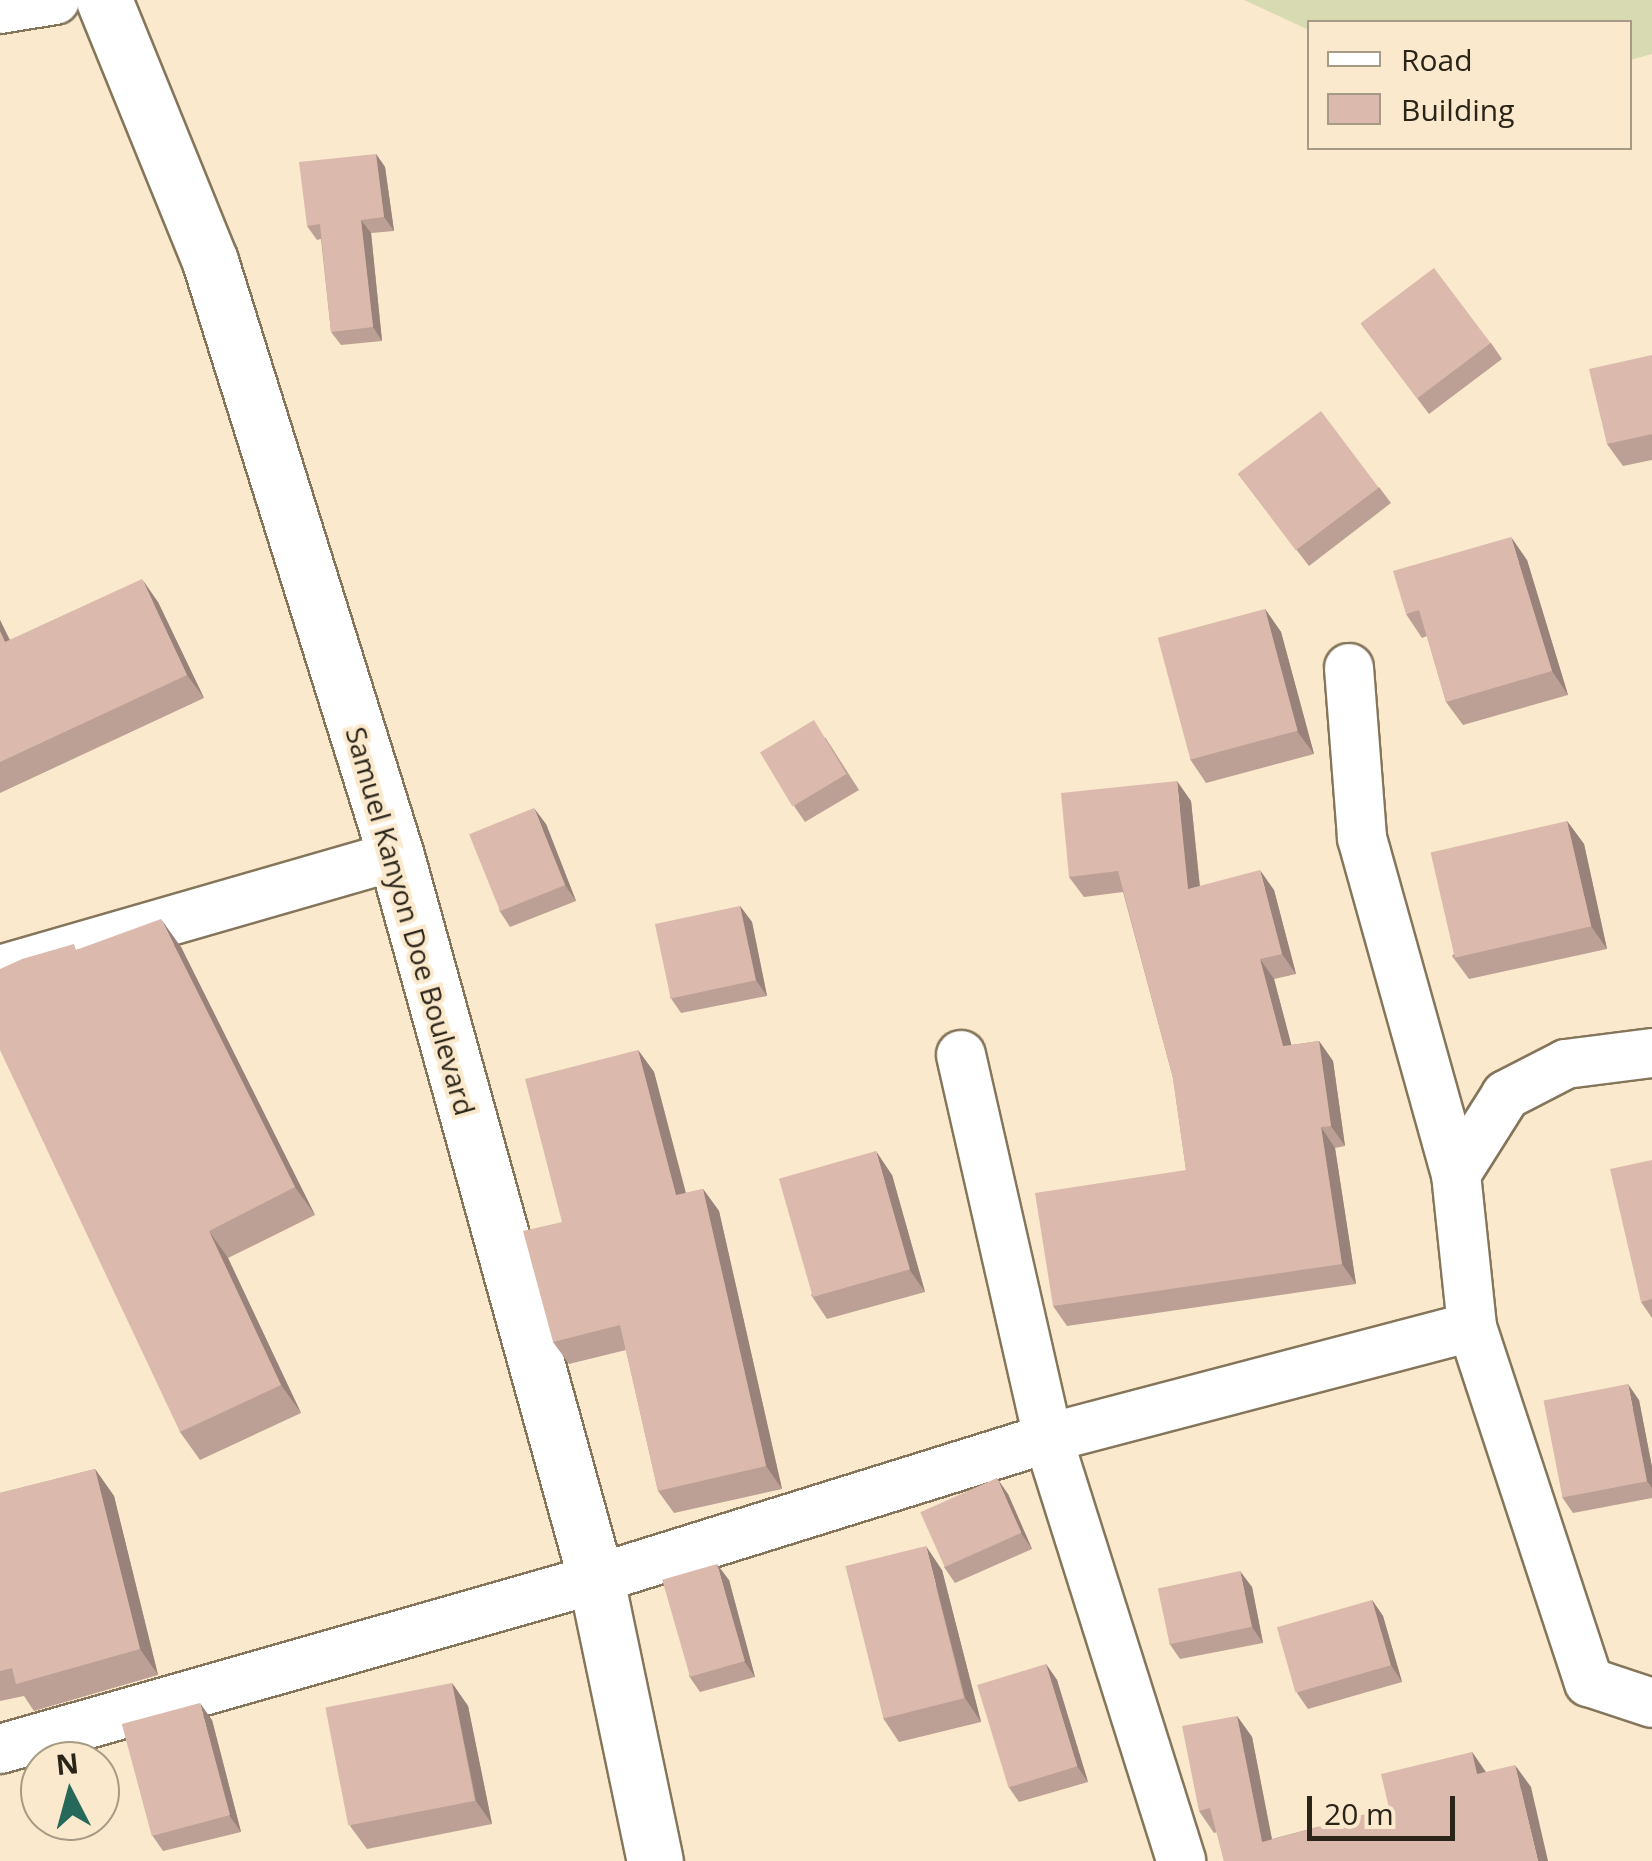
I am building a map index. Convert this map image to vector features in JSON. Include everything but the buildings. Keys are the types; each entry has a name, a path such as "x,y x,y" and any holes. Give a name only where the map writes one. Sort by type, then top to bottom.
{"street":[{"path":"0,8 54,0"},
{"name":"Samuel Kanyon Doe Boulevard","path":"104,0 210,260 396,856 596,1579 654,1861"},
{"path":"1349,668 1362,838 1456,1174 1472,1328 1590,1682 1652,1703"},
{"path":"0,970 396,856"},
{"path":"1456,1174 1506,1095 1566,1064 1652,1054"},
{"path":"961,1055 1048,1438 1181,1861"},
{"path":"0,1750 596,1579 1048,1438 1472,1328"}],"green space":[{"path":"1244,0 1652,0 1652,54 1632,59 1632,20 1307,20 1307,29"}]}
